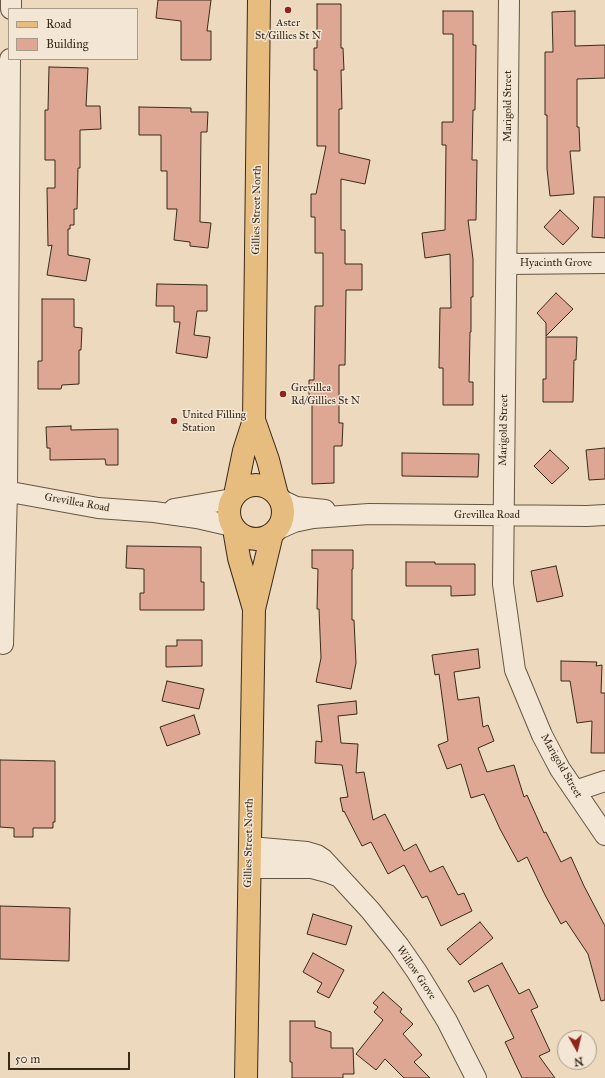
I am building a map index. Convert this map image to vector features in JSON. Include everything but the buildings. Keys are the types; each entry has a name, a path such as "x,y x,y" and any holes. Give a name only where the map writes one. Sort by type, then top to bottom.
{"main road":[{"name":"Gillies Street North","path":"254,609 239,558 229,509 234,497 244,451 254,420 259,0"},
{"name":"Gillies Street North","path":"246,1078 254,609 274,532 283,515 268,460 254,420"},
{"path":"234,497 242,489 256,486 269,489 278,497"},
{"path":"233,527 241,535 250,538 264,538 274,532"}],"street":[{"name":"Marigold Street","path":"509,0 503,584 516,670 548,748 560,769 605,835"},
{"path":"3,644 10,60"},
{"name":"Hyacinth Grove","path":"507,264 605,263"},
{"name":"Grevillea Road","path":"4,490 98,508 154,512 197,518 233,527"},
{"name":"Grevillea Road","path":"154,512 234,497"},
{"name":"Grevillea Road","path":"278,497 291,505 300,507 369,514"},
{"name":"Grevillea Road","path":"274,532 294,522 313,518 369,514 605,515"},
{"path":"575,791 605,781"},
{"name":"Willow Grove","path":"249,858 299,851 317,855 323,859 383,927 417,972 447,1022 476,1078"}],"place":[{"name":"Aster St/Gillies St N","path":"288,10"},
{"name":"Grevillea Rd/Gillies St N","path":"283,394"},
{"name":"United Filling Station","path":"174,421"}]}
